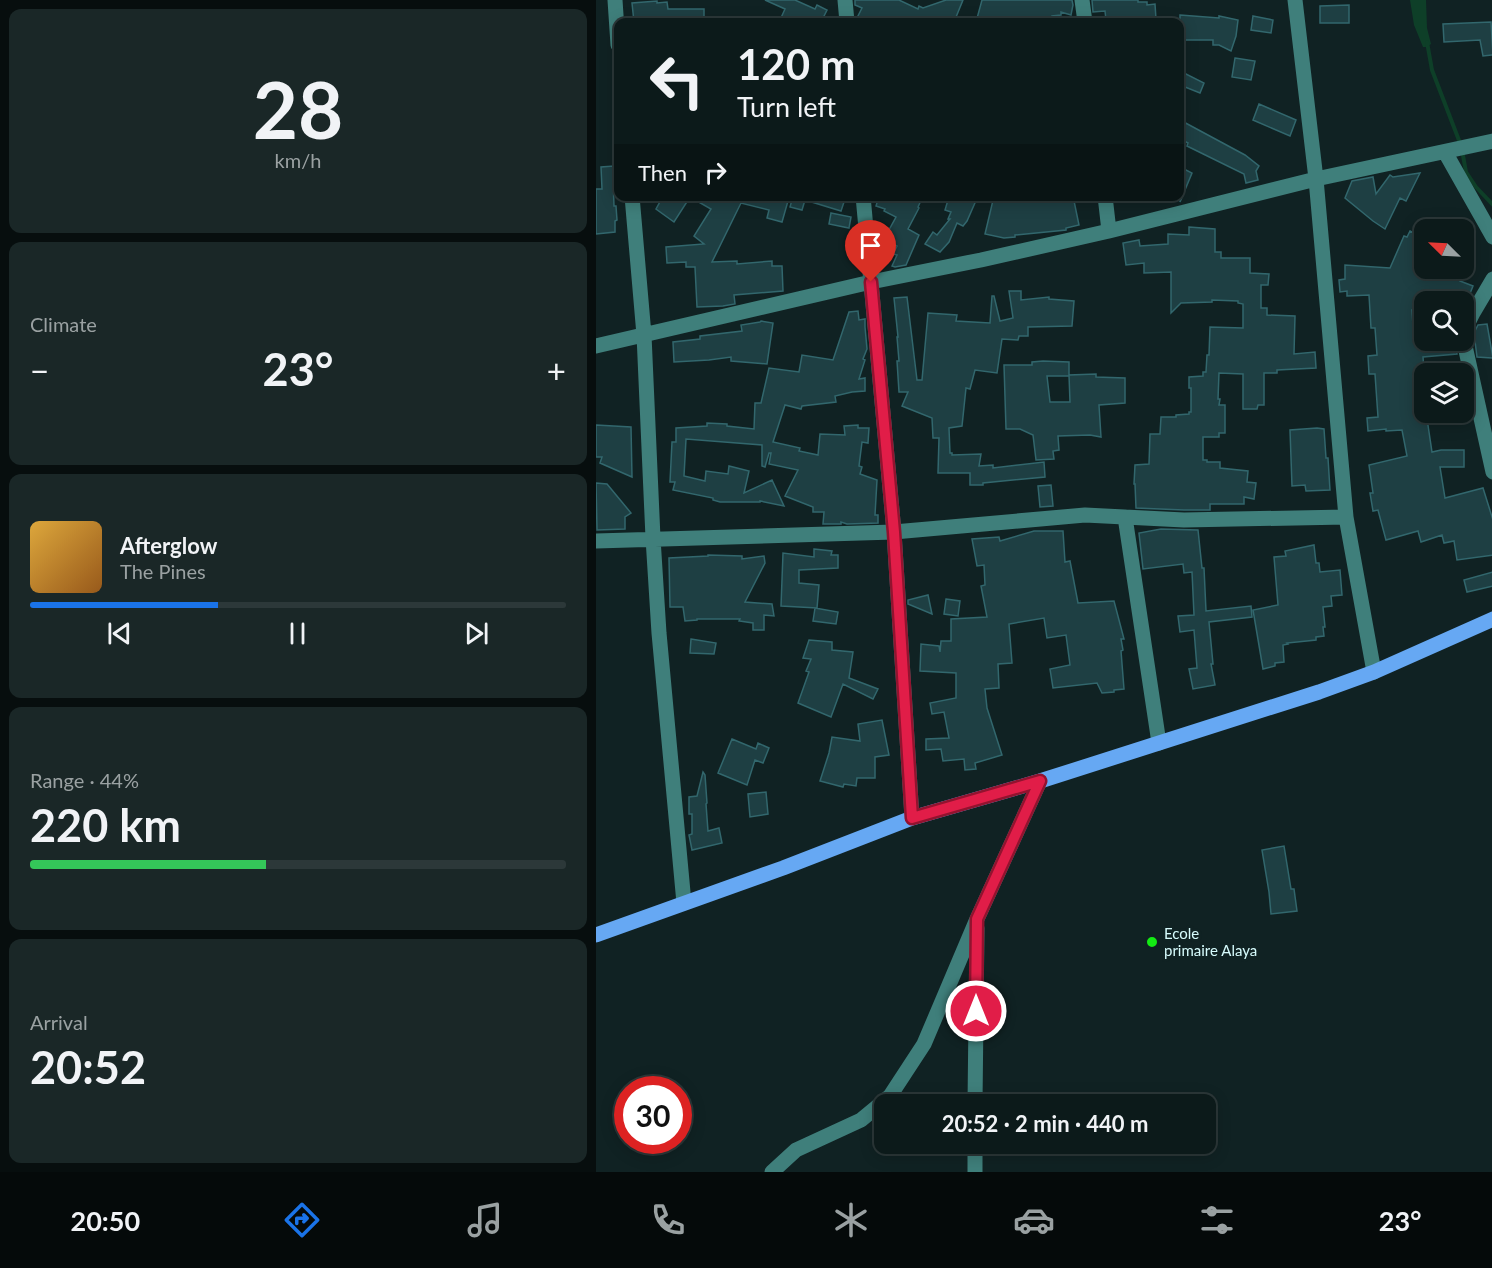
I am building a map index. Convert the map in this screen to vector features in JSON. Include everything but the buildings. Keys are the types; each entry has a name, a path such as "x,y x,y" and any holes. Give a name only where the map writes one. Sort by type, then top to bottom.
{"main road":[{"path":"596,935 912,818 1040,781 1319,692 1374,672 1493,619"}],"street":[{"path":"615,0 616,18"},
{"path":"845,0 847,18"},
{"path":"1082,0 1084,18"},
{"path":"1295,0 1316,179 1346,518 1374,672"},
{"path":"596,346 871,282 1109,231 1316,179 1493,141"},
{"path":"1445,152 1493,237"},
{"path":"632,201 644,335 659,633 684,903"},
{"path":"863,201 894,532 912,818"},
{"path":"1106,201 1109,231"},
{"path":"1493,279 1464,331 1465,346 1493,472"},
{"path":"596,541 894,532 1085,515 1184,520 1346,518"},
{"path":"1125,517 1159,743"},
{"path":"772,1172 796,1150 861,1120 890,1096 924,1044 977,919 1040,781"},
{"path":"975,1094 977,919"},
{"path":"975,1154 975,1172"}],"shaded area":[{"path":"1410,0 1426,0 1427,28 1431,44 1426,47 1423,47 1414,25"}],"waterway":[{"path":"1427,42 1432,70 1460,143"},
{"path":"1462,150 1466,172 1493,205"}],"place":[{"name":"Ecole primaire Alaya","path":"1152,942"}],"route":[{"path":"871,282 894,532 912,818 1040,781 977,919 976,1011"}]}
